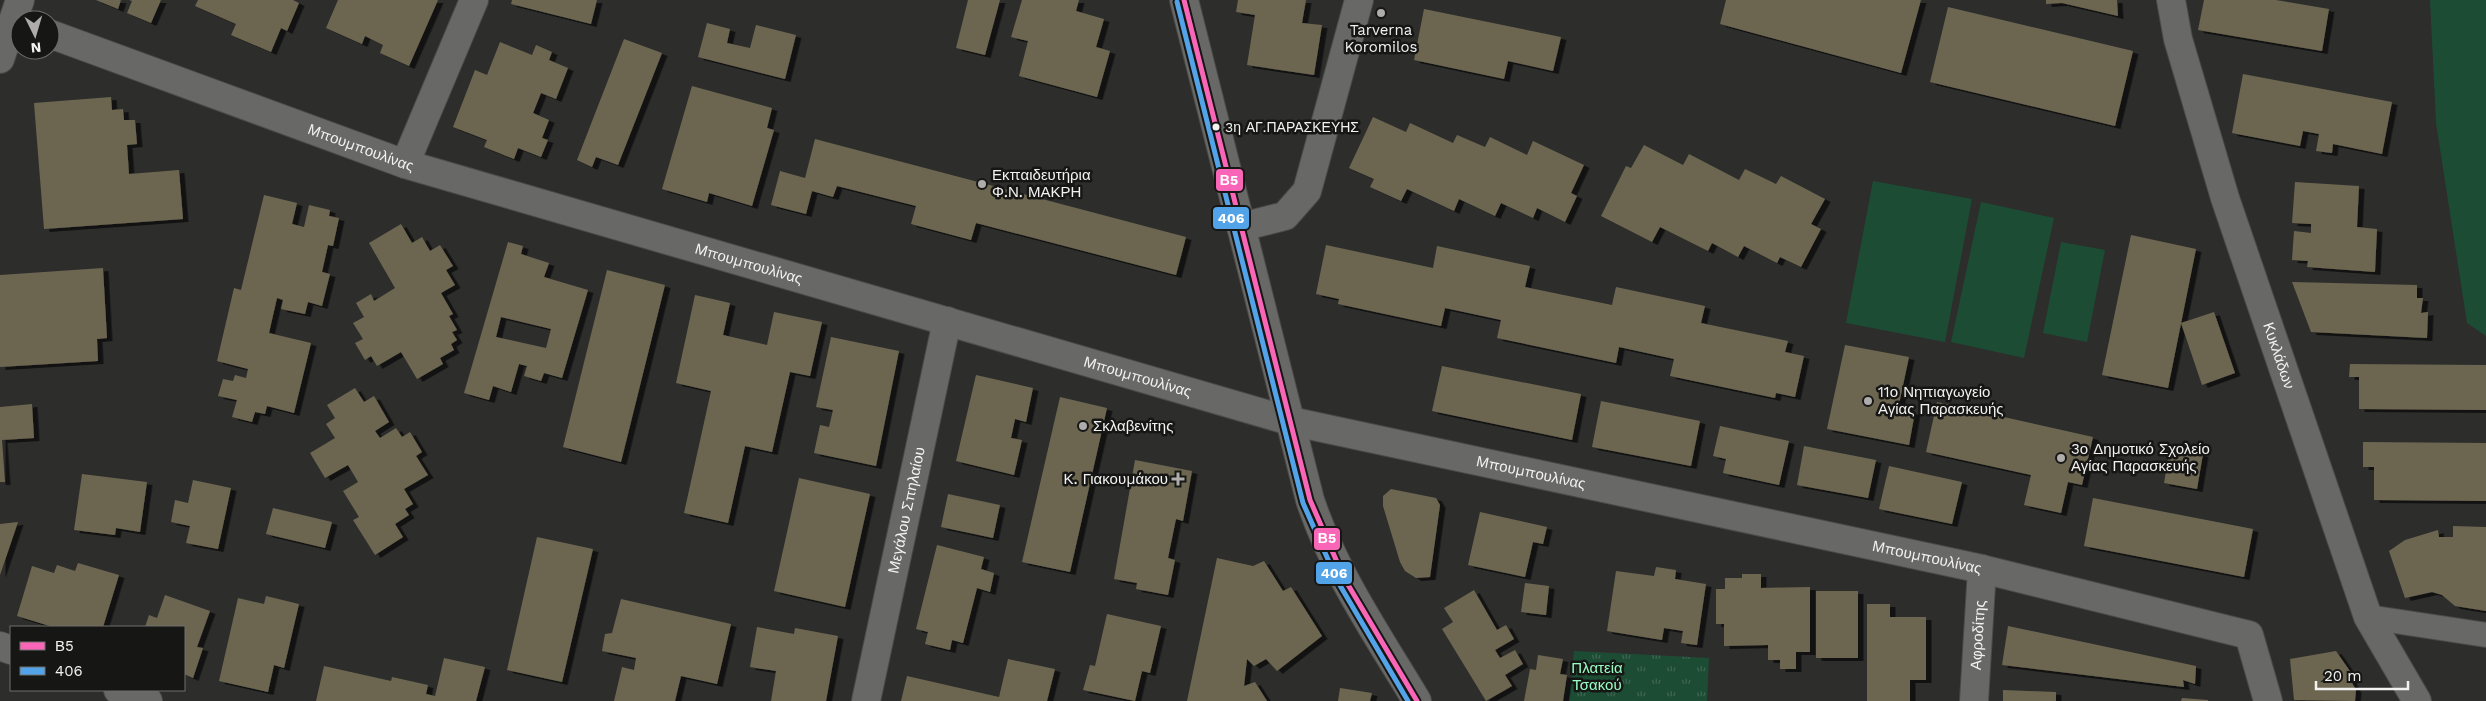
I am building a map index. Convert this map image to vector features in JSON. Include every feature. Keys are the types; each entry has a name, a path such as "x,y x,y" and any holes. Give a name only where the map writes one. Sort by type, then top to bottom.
{"street":[{"path":"405,164 474,0"},
{"path":"1184,0 1310,500 1320,532 1343,576 1417,701"},
{"path":"1241,227 1285,216 1307,191 1359,0"},
{"name":"Κυκλάδων","path":"2171,0 2178,39 2225,198 2368,618 2417,701"},
{"path":"0,59 10,28"},
{"name":"Μπουμπουλίνας","path":"60,38 405,164 1290,421 1982,569 2249,635 2268,701"},
{"name":"Μεγάλου Σπηλαίου","path":"866,701 947,321"},
{"name":"Αφροδίτης","path":"1974,701 1982,569"},
{"path":"2368,618 2486,635"},
{"path":"121,691 148,701"}],"green space":[{"path":"2430,0 2486,0 2486,336 2467,323 2436,123"},
{"path":"1873,181 1972,199 1945,342 1846,323"},
{"path":"1981,202 2054,218 2024,358 1951,342"},
{"path":"2061,242 2105,250 2087,342 2043,333"},
{"name":"Πλατεία Τσακού","path":"1574,651 1709,658 1707,701 1569,701"}],"building":[{"path":"96,0 121,0 118,9"},
{"path":"129,0 161,0 151,23 127,13 132,1"},
{"path":"198,0 293,0 299,3 287,31 281,28 271,52 231,35 236,24 195,6"},
{"path":"338,0 438,0 409,66 380,53 383,45 365,36 362,44 326,28"},
{"path":"512,0 597,0 591,24 511,4"},
{"path":"968,0 1000,0 985,55 956,48"},
{"path":"1022,0 1079,0 1076,11 1104,19 1096,47 1110,51 1097,97 1019,76 1028,41 1011,37"},
{"path":"1238,0 1306,0 1302,23 1322,25 1314,75 1247,65 1255,15 1236,12"},
{"path":"1726,0 1921,0 1901,73 1720,24"},
{"path":"2046,0 2117,0 2118,16 2062,3 2046,4"},
{"path":"2204,0 2276,0 2329,9 2322,51 2198,30"},
{"path":"1948,7 2133,51 2115,126 1930,82"},
{"path":"1424,9 1561,37 1553,71 1508,61 1504,79 1414,60"},
{"path":"707,23 730,29 727,43 750,48 756,25 796,35 785,79 698,57"},
{"path":"624,39 662,53 618,165 596,157 592,167 577,160"},
{"path":"500,42 532,55 536,45 552,52 549,60 568,68 556,99 541,93 533,113 549,120 542,138 548,140 541,157 518,148 514,159 484,147 487,140 453,127 475,70 487,75"},
{"path":"2243,74 2392,102 2382,154 2333,144 2332,153 2316,151 2319,134 2303,131 2300,146 2232,133"},
{"path":"692,86 772,108 767,128 774,130 752,206 709,193 707,202 662,189"},
{"path":"111,97 112,110 123,109 124,120 135,120 137,144 127,145 129,174 179,170 183,219 44,229 34,103"},
{"path":"1373,117 1406,132 1410,123 1453,143 1457,135 1485,147 1490,137 1527,155 1533,141 1584,165 1571,193 1577,196 1565,222 1537,208 1533,218 1501,203 1495,216 1459,199 1454,211 1407,189 1401,201 1370,187 1374,179 1349,168"},
{"path":"815,139 1186,237 1176,275 976,223 971,240 911,224 916,206 837,186 833,197 812,191 806,214 771,205 780,171 805,178"},
{"path":"1644,145 1683,165 1689,154 1739,180 1745,169 1776,184 1781,176 1825,199 1811,224 1821,229 1801,267 1780,257 1777,263 1744,246 1738,257 1712,243 1708,251 1660,227 1652,242 1601,216 1626,166 1631,168"},
{"path":"2295,182 2359,186 2357,227 2377,229 2375,272 2307,267 2308,261 2292,260 2294,231 2311,233 2311,224 2292,223"},
{"path":"264,195 297,203 292,224 304,227 309,205 330,210 329,216 339,218 333,246 328,245 322,272 330,274 322,306 308,302 305,314 281,309 283,300 277,298 269,333 311,343 294,413 267,406 265,414 255,412 252,422 232,417 237,400 218,396 223,379 233,381 235,375 246,378 248,369 217,361 234,288 241,290"},
{"path":"401,224 412,243 422,237 430,251 440,245 453,266 446,270 455,285 441,293 453,314 449,316 457,330 452,332 457,340 451,344 454,350 440,358 443,364 417,379 401,352 377,366 371,356 365,360 355,343 363,339 353,323 364,317 356,303 371,294 374,301 395,288 369,243"},
{"path":"2131,235 2196,249 2168,388 2102,375"},
{"path":"508,242 523,246 521,254 549,263 544,277 588,290 562,378 544,373 541,381 524,376 527,366 519,364 511,392 493,386 489,400 464,393","holes":["501,317 551,329 546,348 496,337"]},
{"path":"1326,245 1433,268 1437,246 1530,266 1525,287 1612,305 1616,287 1705,306 1701,323 1788,341 1785,352 1804,356 1795,397 1776,393 1775,398 1670,376 1674,359 1619,347 1616,363 1497,338 1501,320 1445,308 1441,326 1338,304 1339,299 1316,294"},
{"path":"103,268 107,338 97,339 98,361 0,367 0,275"},
{"path":"607,270 665,285 621,462 563,447"},
{"path":"2292,282 2417,285 2417,298 2423,298 2421,313 2428,312 2427,338 2311,332"},
{"path":"695,295 730,303 723,335 767,345 774,312 822,322 810,376 790,372 772,452 745,446 728,523 684,513 711,391 676,383"},
{"path":"2214,312 2235,373 2202,385 2181,323"},
{"path":"831,337 899,351 876,466 814,453 820,425 829,427 833,410 816,407"},
{"path":"1845,345 1909,357 1898,409 1915,412 1909,445 1827,429"},
{"path":"2350,364 2486,365 2486,410 2359,409 2359,377 2349,377"},
{"path":"1442,366 1581,394 1572,440 1432,411"},
{"path":"976,375 1033,388 1026,422 1015,419 1011,438 1022,440 1014,475 956,461"},
{"path":"355,388 364,402 374,396 389,422 375,431 380,438 396,428 402,437 410,432 422,452 416,456 428,475 404,489 413,504 405,509 409,515 395,524 403,537 375,555 353,520 359,517 343,491 358,482 348,465 325,478 310,453 335,438 326,424 335,418 327,405"},
{"path":"1060,397 1107,408 1070,572 1022,562"},
{"path":"1601,401 1700,421 1691,466 1592,447"},
{"path":"1937,402 2093,437 2082,485 2068,482 2061,513 2024,505 2031,475 1926,452"},
{"path":"32,404 34,438 2,440 5,482 0,482 0,407"},
{"path":"1720,426 1789,441 1779,485 1723,473 1726,459 1713,456"},
{"path":"2363,442 2486,443 2486,501 2374,500 2374,467 2363,467"},
{"path":"1804,446 1876,460 1868,498 1797,485"},
{"path":"2170,448 2203,454 2197,489 2164,483"},
{"path":"1135,460 1192,471 1183,521 1176,519 1168,558 1175,560 1168,595 1136,589 1137,583 1114,579"},
{"path":"1889,466 1962,482 1952,524 1879,509"},
{"path":"82,474 147,482 140,532 116,528 115,535 74,530"},
{"path":"799,478 870,494 845,607 774,591"},
{"path":"193,480 231,488 218,549 186,543 190,526 171,522 175,500 188,503"},
{"path":"1391,489 1436,498 1440,505 1430,577 1416,578 1405,571 1400,562 1383,506 1383,496"},
{"path":"948,494 1000,505 993,538 941,527"},
{"path":"2093,498 2253,529 2244,577 2084,546"},
{"path":"273,508 332,522 325,548 266,534"},
{"path":"1480,512 1547,527 1543,544 1533,542 1525,577 1468,565"},
{"path":"18,522 0,575 0,524"},
{"path":"2453,526 2486,527 2486,611 2455,606 2442,595 2432,592 2405,598 2389,551 2405,540 2438,530 2439,537 2453,537"},
{"path":"537,537 593,549 562,682 507,670"},
{"path":"937,545 984,557 981,569 994,573 990,592 977,588 963,643 952,640 950,650 925,644 928,632 916,629"},
{"path":"1217,558 1253,566 1264,561 1283,591 1291,587 1322,636 1277,671 1266,659 1254,666 1247,659 1244,686 1255,682 1267,701 1187,701"},
{"path":"78,563 119,575 103,626 50,626 17,616 32,566 54,573 57,565 75,571"},
{"path":"1656,567 1676,570 1675,579 1706,584 1697,645 1681,643 1683,631 1664,628 1662,640 1607,631 1616,571 1654,576"},
{"path":"1742,574 1761,574 1761,588 1810,587 1810,652 1796,652 1796,669 1780,669 1780,660 1768,660 1768,645 1724,646 1724,624 1716,624 1716,589 1725,589 1725,578 1742,578"},
{"path":"1525,583 1549,586 1546,615 1521,612"},
{"path":"1474,590 1497,630 1506,625 1514,639 1495,650 1500,658 1515,650 1523,664 1505,675 1512,686 1486,701 1442,629 1453,622 1444,608"},
{"path":"1816,591 1858,591 1858,658 1816,658"},
{"path":"165,595 210,611 197,647 203,648 193,678 185,674 185,626 145,626 149,615 157,618"},
{"path":"266,596 299,604 284,668 274,665 268,692 219,681 238,598 264,604"},
{"path":"621,599 731,624 717,684 681,676 675,701 614,701 622,667 634,670 636,658 602,651 605,634 612,633"},
{"path":"1867,604 1890,604 1890,617 1926,617 1926,680 1910,680 1910,701 1867,701"},
{"path":"1107,614 1161,626 1150,673 1142,671 1135,701 1083,690 1090,665 1095,666"},
{"path":"2008,626 2196,666 2195,684 2183,680 2184,687 2002,665"},
{"path":"757,627 794,634 795,628 838,636 826,701 771,701 776,671 750,667"},
{"path":"2336,651 2354,677 2351,681 2356,690 2355,701 2294,700 2290,659"},
{"path":"1538,655 1563,659 1560,674 1567,675 1563,701 1524,701 1530,669 1536,670"},
{"path":"444,658 485,667 476,701 316,701 324,666 391,681 392,677 428,685 426,694 435,696"},
{"path":"1008,659 1055,669 1047,701 901,701 907,676 999,697"},
{"path":"1340,688 1372,693 1370,701 1338,701"},
{"path":"2003,690 2056,692 2056,701 2003,701"},
{"path":"2182,698 2208,700 2208,701 2181,701"}],"transit line":[{"name":"Β5","path":"1184,0 1310,500 1344,578 1417,701"},
{"name":"406","path":"1177,2 1303,503 1338,582 1408,701"}],"place":[{"name":"Tarverna Koromilos","path":"1381,13"},
{"name":"3η ΑΓ.ΠΑΡΑΣΚΕΥΗΣ","path":"1216,127"},
{"name":"Εκπαιδευτήρια Φ.Ν. ΜΑΚΡΗ","path":"982,184"},
{"name":"11ο Νηπιαγωγείο Αγίας Παρασκευής","path":"1868,401"},
{"name":"Σκλαβενίτης","path":"1083,426"},
{"name":"3ο Δημοτικό Σχολείο Αγίας Παρασκευής","path":"2061,458"},
{"name":"Κ. Γιακουμάκου","path":"1178,479"}]}
